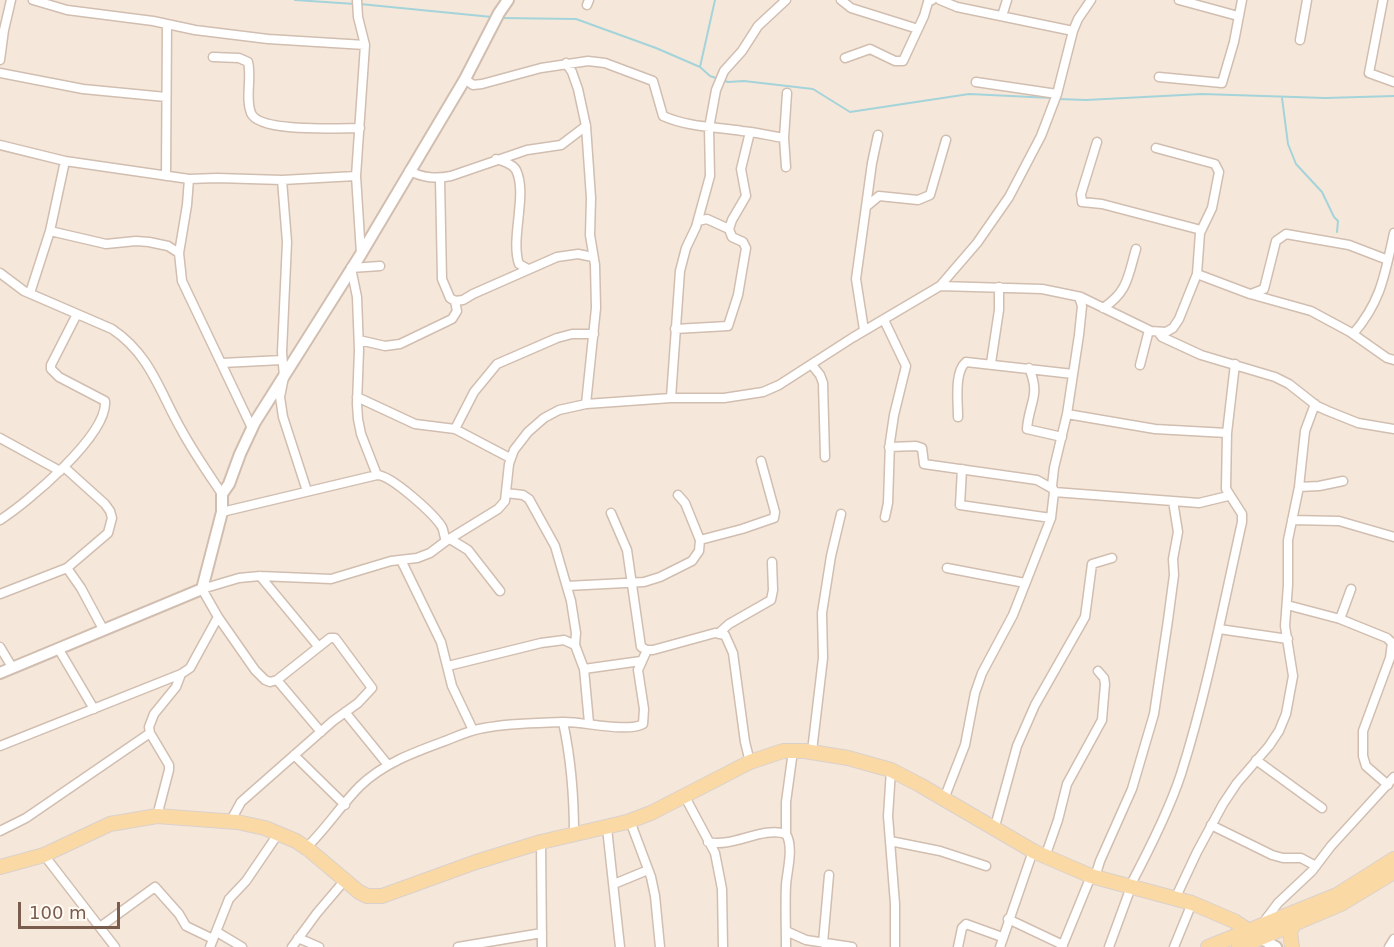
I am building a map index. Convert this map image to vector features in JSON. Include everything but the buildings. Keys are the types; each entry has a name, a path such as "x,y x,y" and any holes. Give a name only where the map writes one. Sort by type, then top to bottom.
{"main road":[{"path":"0,867 44,855 110,824 157,816 230,822 265,828 306,848 367,896 382,896 540,842 630,821 651,813 750,762 783,751 812,751 891,770 1039,854 1093,876 1192,903 1242,920 1291,920 1337,895 1394,859"},
{"path":"1208,947 1255,934 1341,904 1394,872"},
{"path":"1221,914 1255,934"},
{"path":"1221,914 1226,931 1222,942"},
{"path":"1291,920 1292,947"},
{"path":"1239,947 1255,934"}],"street":[{"path":"0,60 11,0"},
{"path":"33,0 67,10 268,39 365,45"},
{"path":"357,0 358,17 365,45 356,176 360,254"},
{"path":"671,398 680,271 686,248 698,221 710,176 709,128 718,83 724,71 742,51 758,26 786,0"},
{"path":"841,0 851,8 918,29"},
{"path":"845,58 870,49 895,61 903,61 924,16 926,5 932,0"},
{"path":"940,0 957,7 1072,31"},
{"path":"1002,16 1007,0"},
{"path":"0,673 202,589 240,578 260,576 331,579 430,553 505,501 510,458 528,432 544,418 559,410 586,404 671,398 724,398 763,392 812,365 864,330 940,286 978,243 1009,197 1041,136 1058,89 1072,31 1091,0"},
{"path":"1179,0 1239,16"},
{"path":"1159,77 1222,83 1234,42 1242,0"},
{"path":"1300,40 1307,0"},
{"path":"1383,0 1369,73 1394,82"},
{"path":"222,494 229,484 252,428 465,80 506,2"},
{"path":"166,176 167,25"},
{"path":"213,57 239,58 248,62 250,111 261,122 283,127 360,128"},
{"path":"465,80 473,85 483,84 566,63 588,61 605,63 654,82 663,116 709,128 784,138"},
{"path":"566,63 578,89 586,126 591,198 590,234 596,308 586,404"},
{"path":"0,73 83,89 166,97"},
{"path":"975,82 1058,89"},
{"path":"786,167 784,138 787,93"},
{"path":"409,171 420,176 440,178 476,169 496,159 526,150 561,145 586,126"},
{"path":"675,329 728,326 738,295 746,248 743,242 732,237 729,229 746,196 741,169 750,132"},
{"path":"864,330 856,279 878,135"},
{"path":"866,207 875,197 879,196 918,200 930,195 946,140"},
{"path":"1097,142 1081,194 1082,202 1102,204 1201,230"},
{"path":"0,145 65,161 189,179 282,180 356,176"},
{"path":"1153,331 1166,332 1179,320 1197,274 1201,230 1212,208 1219,172 1215,164 1156,148"},
{"path":"496,159 510,164 516,170 519,197 517,258 519,264 528,269"},
{"path":"30,293 50,231 65,161"},
{"path":"440,178 442,279 450,298 455,301 463,300 528,269 568,255 593,257"},
{"path":"189,179 179,253 179,270 185,291 252,428"},
{"path":"282,180 287,242 282,360 284,377 280,397 283,417 307,491"},
{"path":"698,221 707,219 729,229"},
{"path":"50,231 106,244 149,242 168,246 179,253"},
{"path":"1353,334 1375,305 1394,233"},
{"path":"1250,294 1264,289 1276,241 1286,234 1349,245 1388,260"},
{"path":"1103,308 1117,299 1122,292 1136,249"},
{"path":"351,268 380,266"},
{"path":"351,268 357,297 359,340 357,397 361,434 376,474"},
{"path":"0,273 13,285 112,329 140,353 154,373 181,430 222,494 222,512 202,589 218,617 260,675 270,681 277,680 318,646 330,638 335,638 371,686 367,695 241,802 230,822"},
{"path":"1197,274 1250,294 1311,311 1353,334 1387,358 1394,360"},
{"path":"940,286 1042,289 1082,301 1103,308 1201,355 1275,377 1304,394 1315,404 1358,423 1394,429"},
{"path":"991,363 999,310 999,287"},
{"path":"359,340 386,346 400,344 452,319 457,311 455,301"},
{"path":"944,799 965,745 975,693 982,673 1006,631 1051,518 1054,468 1067,414 1082,301"},
{"path":"0,520 62,469 81,450 106,404 98,396 59,377 51,369 77,314"},
{"path":"884,320 893,334 906,366 894,415 885,517"},
{"path":"1169,340 1171,329"},
{"path":"1140,365 1153,331"},
{"path":"455,429 474,392 497,364 557,338 572,334 594,334"},
{"path":"222,363 282,360"},
{"path":"958,417 959,377 962,365 966,362 1073,374"},
{"path":"1109,947 1131,886 1180,776 1208,679 1219,629 1242,518 1238,507 1228,496 1226,489 1227,433 1235,364"},
{"path":"812,365 823,383 825,457"},
{"path":"1029,368 1035,382 1035,390 1027,429 1062,437"},
{"path":"357,397 415,423 455,429 510,458"},
{"path":"1175,899 1211,825 1237,783 1279,731 1289,702 1293,676 1285,626 1288,540 1299,487 1305,431 1315,404"},
{"path":"1067,414 1155,429 1227,433"},
{"path":"0,438 62,469 105,504 112,518 108,533 67,568 0,594"},
{"path":"890,447 921,447 924,464 1037,480 1053,491 1198,502 1228,496"},
{"path":"700,540 774,518 775,512 760,461"},
{"path":"962,470 960,505 1051,518"},
{"path":"222,512 376,474 383,475 402,486 442,526 448,540 468,550 500,591"},
{"path":"1299,487 1343,481"},
{"path":"506,493 523,495 533,504 555,546 575,617 575,645 584,669 589,723"},
{"path":"567,586 632,583 660,576 686,564 697,556 700,540 685,502 678,495"},
{"path":"1008,919 1062,946 1132,789 1154,714 1168,620 1178,532 1173,501"},
{"path":"611,513 627,550 641,647 647,650 709,633 725,635 729,640 750,762"},
{"path":"812,751 824,658 822,613 831,556 841,514"},
{"path":"1292,520 1339,520 1394,537"},
{"path":"994,830 1017,746 1035,705 1085,617 1092,564 1112,558"},
{"path":"401,560 441,642 452,686 473,730"},
{"path":"719,633 729,624 771,600 772,562"},
{"path":"67,568 81,588 103,629"},
{"path":"947,568 1025,583"},
{"path":"260,576 318,646"},
{"path":"1340,619 1351,589"},
{"path":"1287,605 1340,619 1387,638 1392,643 1390,658 1363,731 1362,744 1366,766 1388,785"},
{"path":"0,746 181,674 190,668 218,617"},
{"path":"1219,629 1288,639"},
{"path":"448,666 542,643 564,640 575,645"},
{"path":"0,647 12,667"},
{"path":"58,648 94,709"},
{"path":"306,848 360,786 388,765 473,730 563,722 618,727 643,724 644,708 638,677 641,661 647,650"},
{"path":"584,669 641,661"},
{"path":"1000,947 1008,919 1058,820 1067,784 1102,720 1105,684 1104,678 1098,672"},
{"path":"157,816 170,770 162,751 150,733 150,720 176,687 181,674"},
{"path":"277,680 321,732"},
{"path":"345,712 388,765"},
{"path":"563,722 574,794 574,834"},
{"path":"0,831 26,818 150,733"},
{"path":"786,947 789,837 786,834 786,802 793,751"},
{"path":"294,755 345,805"},
{"path":"1257,760 1322,808"},
{"path":"891,770 888,816 895,904 895,947"},
{"path":"1266,919 1394,777"},
{"path":"684,795 715,853 722,889 723,947"},
{"path":"630,821 655,896 660,947"},
{"path":"1211,825 1272,855 1283,858 1301,858 1316,866"},
{"path":"607,828 620,947"},
{"path":"708,842 728,842 772,833 786,834"},
{"path":"213,939 232,894 246,881 278,834"},
{"path":"890,841 933,850 986,866"},
{"path":"540,842 542,947"},
{"path":"44,855 100,927 111,946"},
{"path":"614,884 648,870"},
{"path":"823,943 829,875"},
{"path":"292,947 345,880"},
{"path":"100,927 155,887 179,914 186,926 213,939 242,947"},
{"path":"1174,947 1192,903"},
{"path":"958,947 962,928 966,924 1002,937"},
{"path":"786,931 806,940 852,947"},
{"path":"458,947 542,933"},
{"path":"1255,934 1276,947"},
{"path":"298,938 319,947"},
{"path":"1389,947 1394,939"}],"shaded area":[{"path":"0,0 1394,0 1394,947 0,947"}],"waterway":[{"path":"295,0 355,4"},
{"path":"700,67 715,0"},
{"path":"360,4 492,17"},
{"path":"501,18 576,19 656,48 700,67 710,76 728,82 744,81 813,89 850,112 969,94 1052,98"},
{"path":"1058,99 1086,100 1202,94 1325,98 1394,96"},
{"path":"1282,98 1288,144 1296,164 1322,192 1338,221 1337,232"}]}
